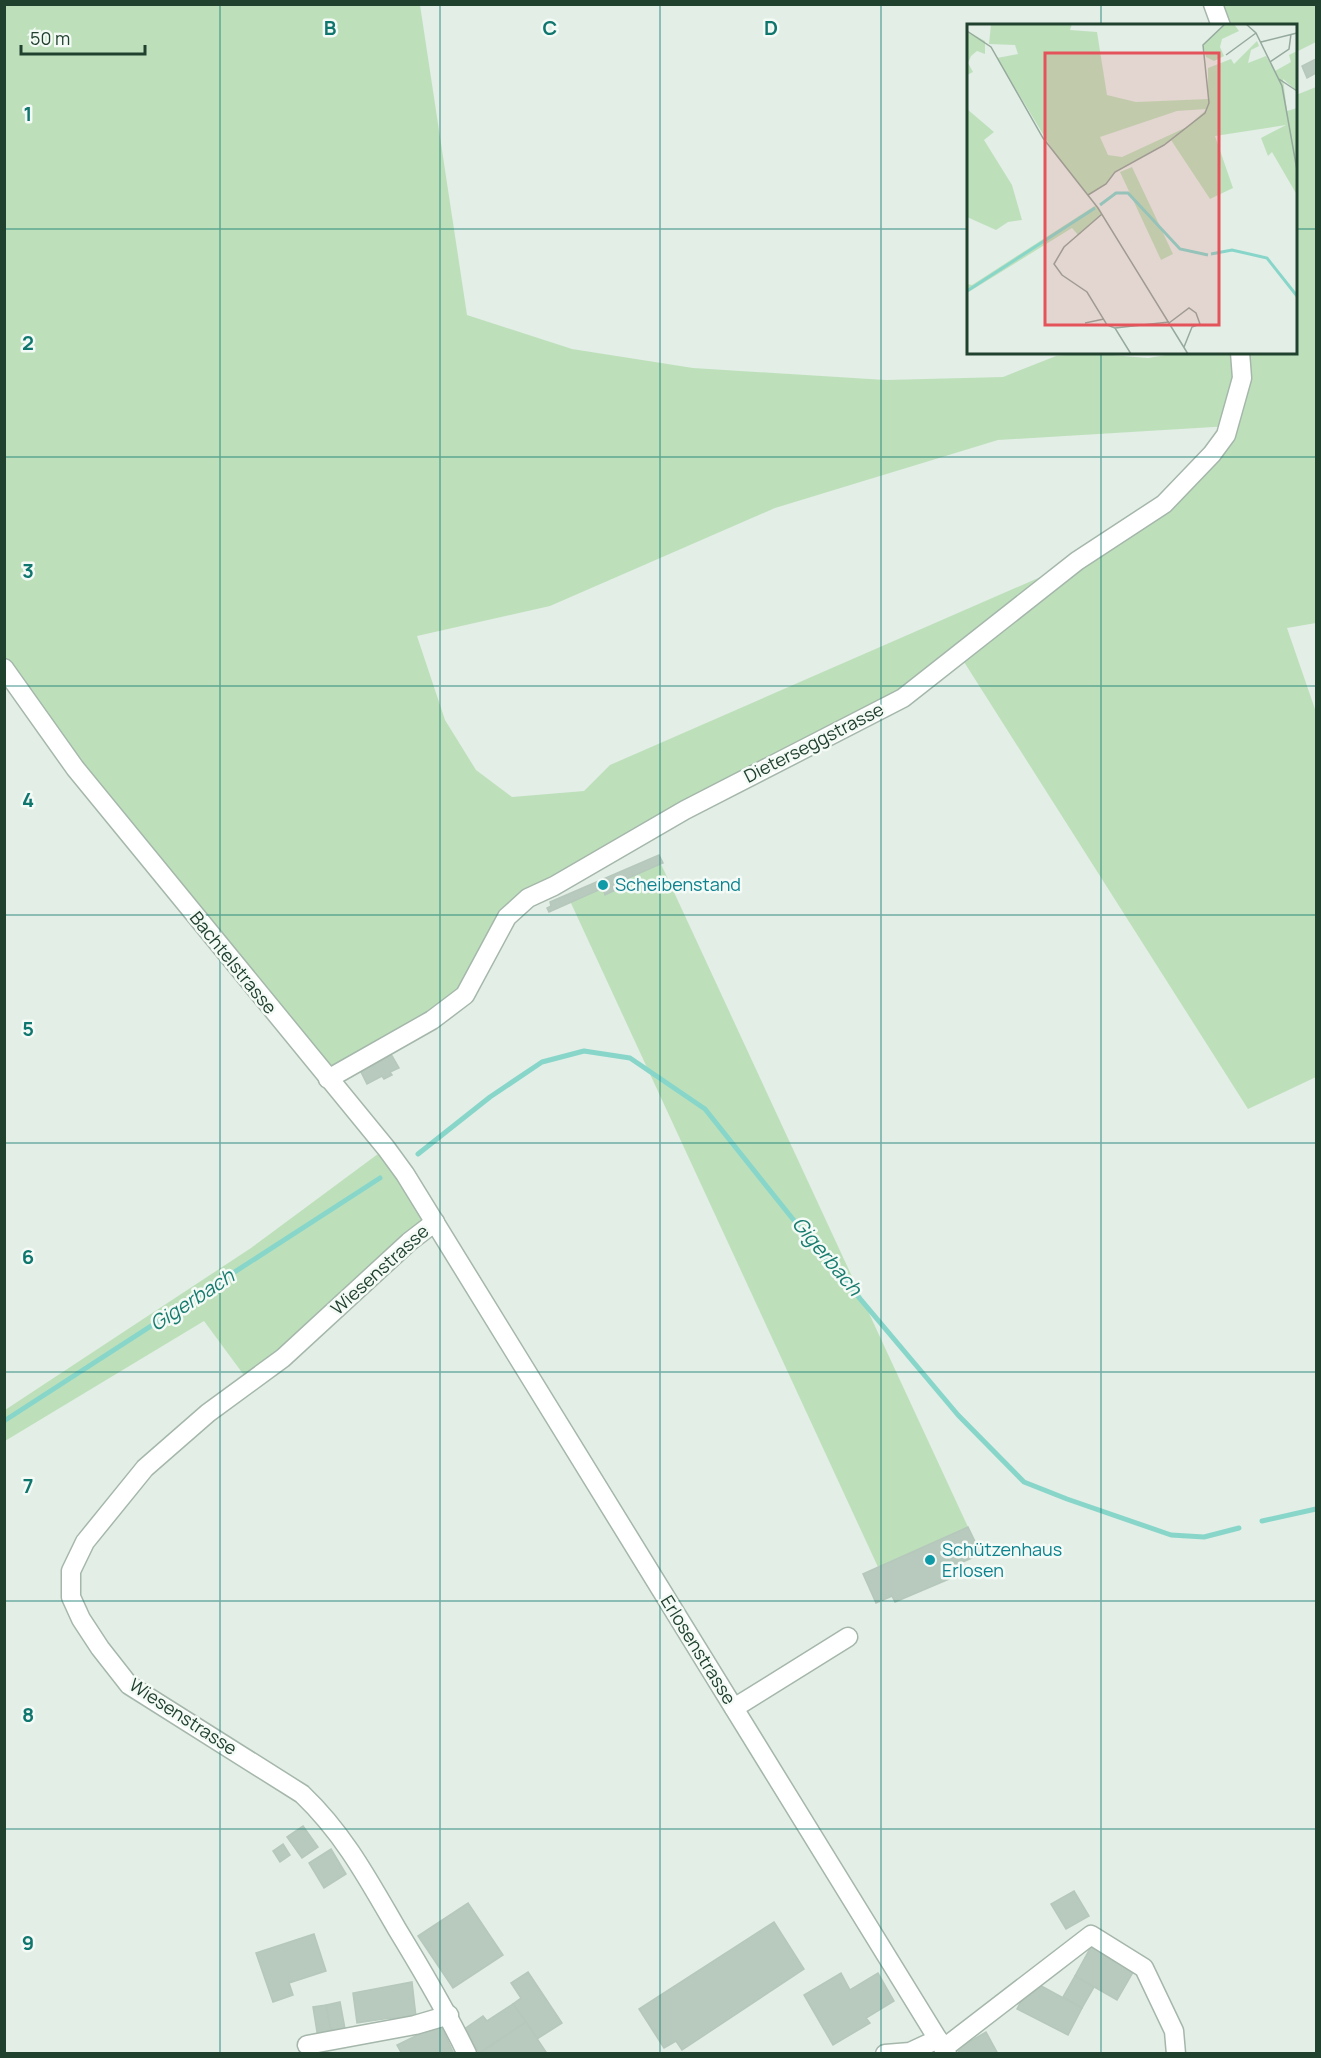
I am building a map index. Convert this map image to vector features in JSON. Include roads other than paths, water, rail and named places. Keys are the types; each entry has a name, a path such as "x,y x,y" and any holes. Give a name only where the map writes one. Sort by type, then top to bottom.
{"street":[{"path":"1213,4 1220,24"},
{"name":"Dieterseggstrasse","path":"328,1078 432,1020 465,995 507,917 528,898 554,886 685,810 903,698 1077,561 1164,504 1212,454 1226,435 1242,378 1240,354"},
{"name":"Bachtelstrasse","path":"4,668 75,768 386,1148 405,1174 458,1261"},
{"name":"Wiesenstrasse","path":"435,1222 409,1242 283,1358 208,1413 145,1468 85,1542 71,1571 71,1597 100,1648 129,1685 302,1794 318,1810 348,1847 449,2015 467,2054"},
{"name":"Erlosenstrasse","path":"458,1261 943,2047"},
{"path":"734,1708 848,1637"},
{"path":"885,2054 943,2047 1091,1935 1144,1968 1174,2031 1176,2054"},
{"path":"307,2044 415,2025 449,2015"}],"waterway":[{"name":"Gigerbach","path":"418,1154 490,1097 542,1062 584,1051 630,1058 705,1109 792,1218 958,1415 1024,1482 1171,1535 1204,1537 1239,1528"},
{"name":"Gigerbach","path":"4,1421 380,1178"},
{"name":"Gigerbach","path":"1262,1521 1316,1509"}],"place":[{"name":"Scheibenstand","path":"603,885"},
{"name":"Schützenhaus Erlosen","path":"930,1560"}]}
